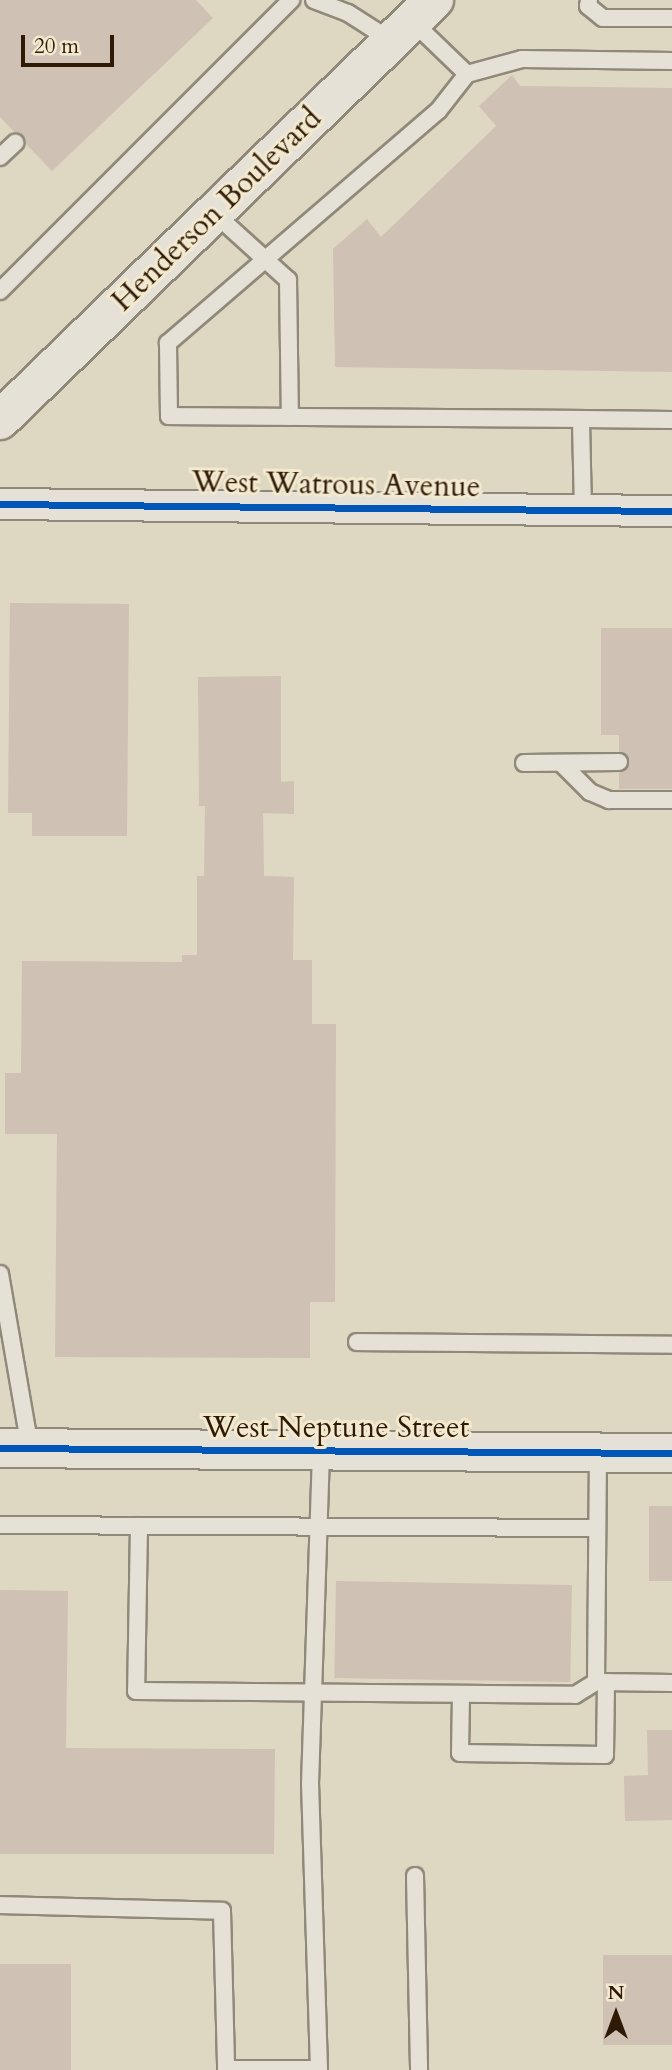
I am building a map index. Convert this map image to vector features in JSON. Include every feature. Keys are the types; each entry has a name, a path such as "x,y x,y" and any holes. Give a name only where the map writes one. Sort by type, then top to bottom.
{"street":[{"name":"Henderson Boulevard","path":"0,420 413,21"},
{"name":"West Watrous Avenue","path":"0,504 672,511"},
{"name":"West Neptune Street","path":"15,1448 672,1453"}],"lane":[{"path":"314,0 348,13 413,21 467,74"},
{"path":"589,0 589,6 603,18 672,18"},
{"path":"0,291 282,3"},
{"path":"672,61 522,59 467,74 438,111 270,260 167,343 169,416 672,420"},
{"path":"0,157 15,142"},
{"path":"213,212 270,260 288,280 290,417"},
{"path":"581,419 583,510"},
{"path":"524,763 619,762"},
{"path":"561,763 590,792 608,800 672,800"},
{"path":"0,1274 15,1448"},
{"path":"357,1342 672,1345"},
{"path":"0,1905 222,1911 226,2068 319,2069 310,1784 321,1450"},
{"path":"461,1696 460,1754 605,1755 597,1528 598,1453"},
{"path":"0,1525 597,1528"},
{"path":"139,1526 136,1691 575,1695 601,1682 672,1683"},
{"path":"415,1876 419,2070"}],"building":[{"path":"0,0 196,0 213,18 52,171 0,117"},
{"path":"512,75 520,86 672,88 672,372 335,367 333,249 367,219 381,237 496,126 479,106"},
{"path":"10,603 129,604 127,836 32,836 32,813 8,813"},
{"path":"601,628 672,628 672,789 619,789 619,773 629,761 619,752 619,735 601,735"},
{"path":"281,676 281,782 294,781 294,814 263,813 264,876 294,877 293,960 312,960 312,1024 336,1024 335,1302 310,1302 310,1358 55,1357 57,1134 5,1134 5,1073 21,1073 22,961 182,962 182,955 197,955 197,876 204,876 205,806 199,806 198,677"},
{"path":"649,1506 672,1506 672,1581 649,1581"},
{"path":"336,1581 572,1585 570,1682 334,1678"},
{"path":"0,1590 68,1591 66,1748 275,1749 274,1854 0,1854"},
{"path":"647,1730 672,1730 672,1820 625,1821 624,1776 648,1775"},
{"path":"603,1955 672,1955 672,2045 603,2045"},
{"path":"0,1964 71,1964 71,2070 0,2070"}],"cycle path":[{"path":"0,504 672,511"},
{"path":"0,1448 672,1453"}]}
